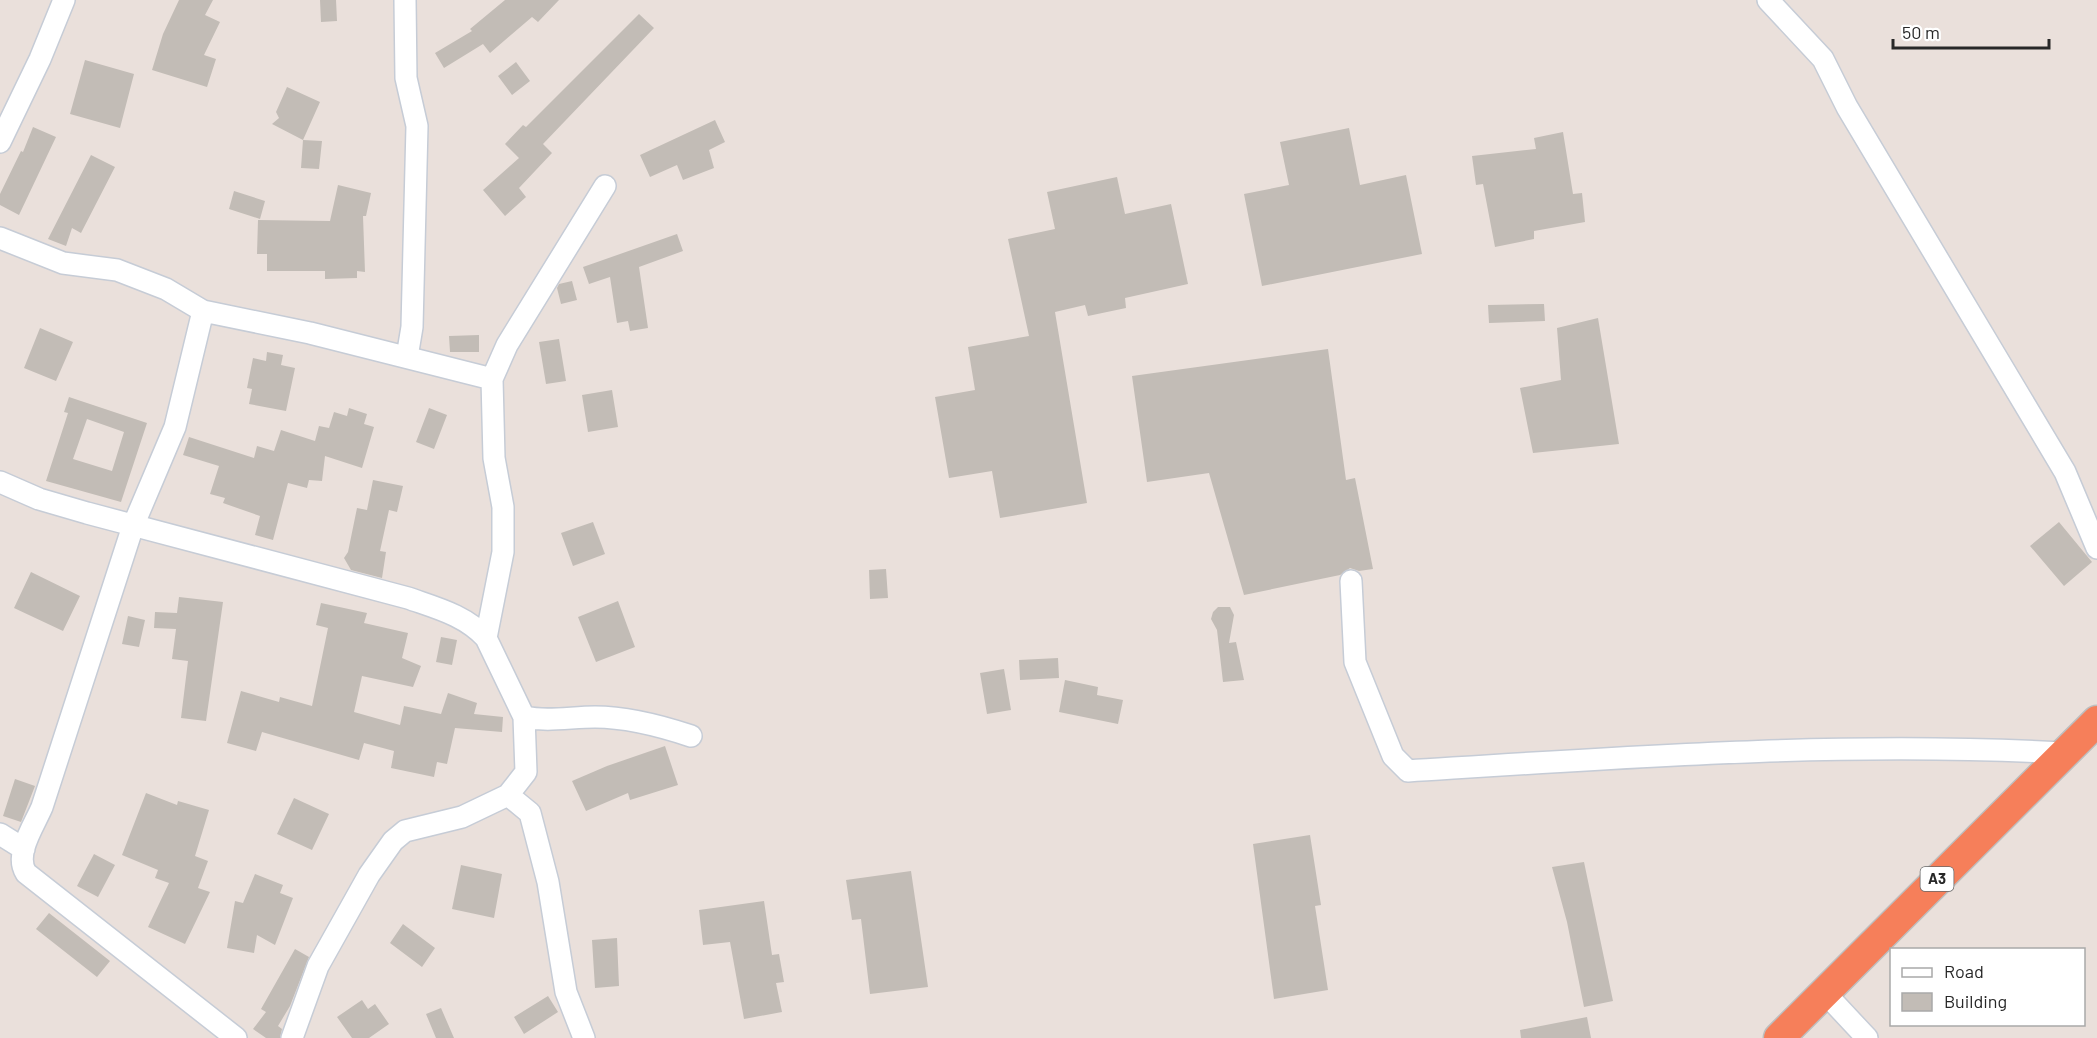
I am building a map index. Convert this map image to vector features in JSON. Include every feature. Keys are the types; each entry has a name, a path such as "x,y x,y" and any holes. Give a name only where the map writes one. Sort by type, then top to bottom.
{"highway":[{"name":"A3","path":"1779,1038 2097,721"}],"street":[{"path":"0,142 40,59 64,0"},
{"path":"405,0 406,78 417,126 412,327 407,357"},
{"path":"1768,0 1823,59 1847,107 2065,472 2097,548"},
{"path":"486,638 503,552 503,507 494,458 492,379 507,345 605,186"},
{"path":"0,238 63,263 117,270 166,289 203,311 407,357 492,379"},
{"path":"203,311 175,427 133,526 42,807 24,849 21,863 26,873 236,1038"},
{"path":"0,482 39,499 133,526 408,598 459,616 486,638 524,717 526,772 508,795 462,817 405,831 393,841 369,875 318,966 292,1038"},
{"path":"1351,581 1355,662 1393,756 1408,771 1711,751 1959,747 2063,753"},
{"path":"524,717 538,720 597,717 656,725 691,736"},
{"path":"508,795 530,813 550,892 566,992 584,1038"},
{"path":"0,834 24,849"},
{"path":"1824,992 1867,1038"}],"building":[{"path":"179,0 213,0 205,15 220,22 204,55 216,59 207,87 152,70 163,34"},
{"path":"320,0 336,0 337,21 321,22"},
{"path":"505,0 559,0 538,22 532,17 490,53 483,44 444,68 435,53 472,31 470,29"},
{"path":"639,14 654,28 543,144 552,153 519,188 526,197 505,216 483,190 519,158 505,144 523,125 526,127"},
{"path":"85,60 134,74 120,128 70,114"},
{"path":"516,62 530,81 512,95 498,76"},
{"path":"287,87 320,102 303,140 272,124 279,118 276,112"},
{"path":"715,120 725,142 709,150 714,168 683,180 677,165 650,177 640,155"},
{"path":"33,127 56,137 19,215 0,205 0,194 21,151 23,152"},
{"path":"1349,128 1360,185 1406,175 1422,254 1262,286 1244,194 1289,185 1280,142"},
{"path":"1563,132 1573,194 1582,193 1585,222 1534,231 1534,239 1495,247 1483,184 1476,185 1472,156 1536,149 1534,138"},
{"path":"303,140 322,141 319,169 301,168"},
{"path":"91,155 115,167 81,233 72,228 66,246 48,239"},
{"path":"1117,177 1125,214 1171,204 1188,284 1125,298 1126,308 1088,316 1085,305 1055,312 1087,503 1000,518 992,471 949,478 935,397 975,390 968,347 1029,336 1008,239 1055,229 1047,192"},
{"path":"338,185 371,193 366,216 363,216 365,272 357,271 357,278 325,279 325,271 267,271 267,254 257,254 258,220 330,221"},
{"path":"234,191 265,201 260,219 229,209"},
{"path":"677,234 683,251 639,267 648,328 630,331 628,321 617,323 610,277 589,284 583,267"},
{"path":"572,281 577,300 561,304 557,288 559,284"},
{"path":"1544,304 1545,321 1489,323 1488,305"},
{"path":"1598,318 1619,444 1533,453 1520,388 1561,380 1557,328"},
{"path":"40,328 73,342 56,381 24,368"},
{"path":"479,335 479,352 450,352 449,336"},
{"path":"559,339 566,381 546,384 539,342"},
{"path":"1328,349 1346,480 1355,478 1373,569 1359,571 1350,568 1340,575 1244,595 1209,473 1147,482 1132,376"},
{"path":"267,352 283,355 281,365 295,368 286,411 249,404 252,389 247,388 253,358 266,361"},
{"path":"612,390 618,427 588,432 582,395"},
{"path":"69,397 147,423 121,502 46,481 68,413 64,412","holes":["87,419 124,432 112,471 73,459"]},
{"path":"349,408 367,414 364,424 374,427 362,468 325,456 322,481 309,480 307,488 288,483 273,540 255,535 260,516 223,503 225,498 210,494 219,466 183,455 189,437 254,458 257,446 274,451 281,430 315,441 319,426 329,428 334,412 347,416"},
{"path":"429,408 447,415 434,449 416,442"},
{"path":"373,480 403,486 397,512 389,510 380,551 386,552 382,578 351,570 344,558 348,552 357,508 367,510"},
{"path":"593,522 605,554 573,566 561,533"},
{"path":"2059,522 2092,562 2064,586 2030,546"},
{"path":"886,569 888,598 870,599 869,570"},
{"path":"31,572 80,596 63,631 14,608"},
{"path":"179,597 223,602 206,721 181,718 188,661 172,659 176,629 154,628 155,612 177,613"},
{"path":"618,601 635,647 596,662 578,617"},
{"path":"321,603 367,613 364,623 408,633 402,658 421,666 413,687 362,676 354,712 400,725 404,706 441,714 448,693 477,703 474,714 503,717 502,732 455,728 447,764 437,762 434,777 391,768 394,751 364,743 359,760 262,732 256,751 227,743 241,691 279,702 280,697 312,706 328,628 316,625"},
{"path":"1218,607 1230,607 1234,615 1229,643 1236,642 1244,680 1223,682 1217,630 1211,619"},
{"path":"128,616 145,620 139,647 122,644"},
{"path":"441,637 457,640 452,665 436,662"},
{"path":"1058,658 1059,678 1020,680 1019,660"},
{"path":"1004,669 1011,710 987,714 980,673"},
{"path":"1065,680 1098,687 1097,695 1123,700 1118,724 1059,712"},
{"path":"665,746 678,785 630,800 628,793 586,811 572,781"},
{"path":"15,779 35,786 21,822 3,816"},
{"path":"146,793 177,805 178,801 209,810 195,856 208,861 198,888 210,892 185,944 148,927 169,883 155,878 158,870 122,855"},
{"path":"294,798 329,814 312,850 277,834"},
{"path":"1310,835 1321,905 1315,906 1328,990 1274,999 1253,844"},
{"path":"94,854 115,865 98,897 77,886"},
{"path":"1584,862 1613,1001 1584,1007 1567,922 1552,867"},
{"path":"461,865 502,874 494,918 452,909"},
{"path":"911,871 928,987 870,994 861,919 852,920 846,880"},
{"path":"255,874 283,885 280,893 293,898 275,945 257,935 254,953 227,948 235,901 243,903"},
{"path":"764,901 772,955 779,954 784,982 776,983 782,1012 744,1019 730,942 703,945 699,910"},
{"path":"49,913 110,961 97,977 36,929"},
{"path":"403,924 435,948 422,967 390,943"},
{"path":"617,938 619,986 595,988 592,940"},
{"path":"295,949 309,957 290,1006 278,1026 282,1029 280,1038 266,1038 253,1029 266,1012 261,1009"},
{"path":"548,996 558,1012 524,1034 514,1017"},
{"path":"362,1000 368,1009 375,1004 389,1024 369,1038 352,1038 337,1017"},
{"path":"441,1008 454,1038 436,1038 426,1014"},
{"path":"1587,1017 1591,1038 1521,1038 1520,1030"}]}
